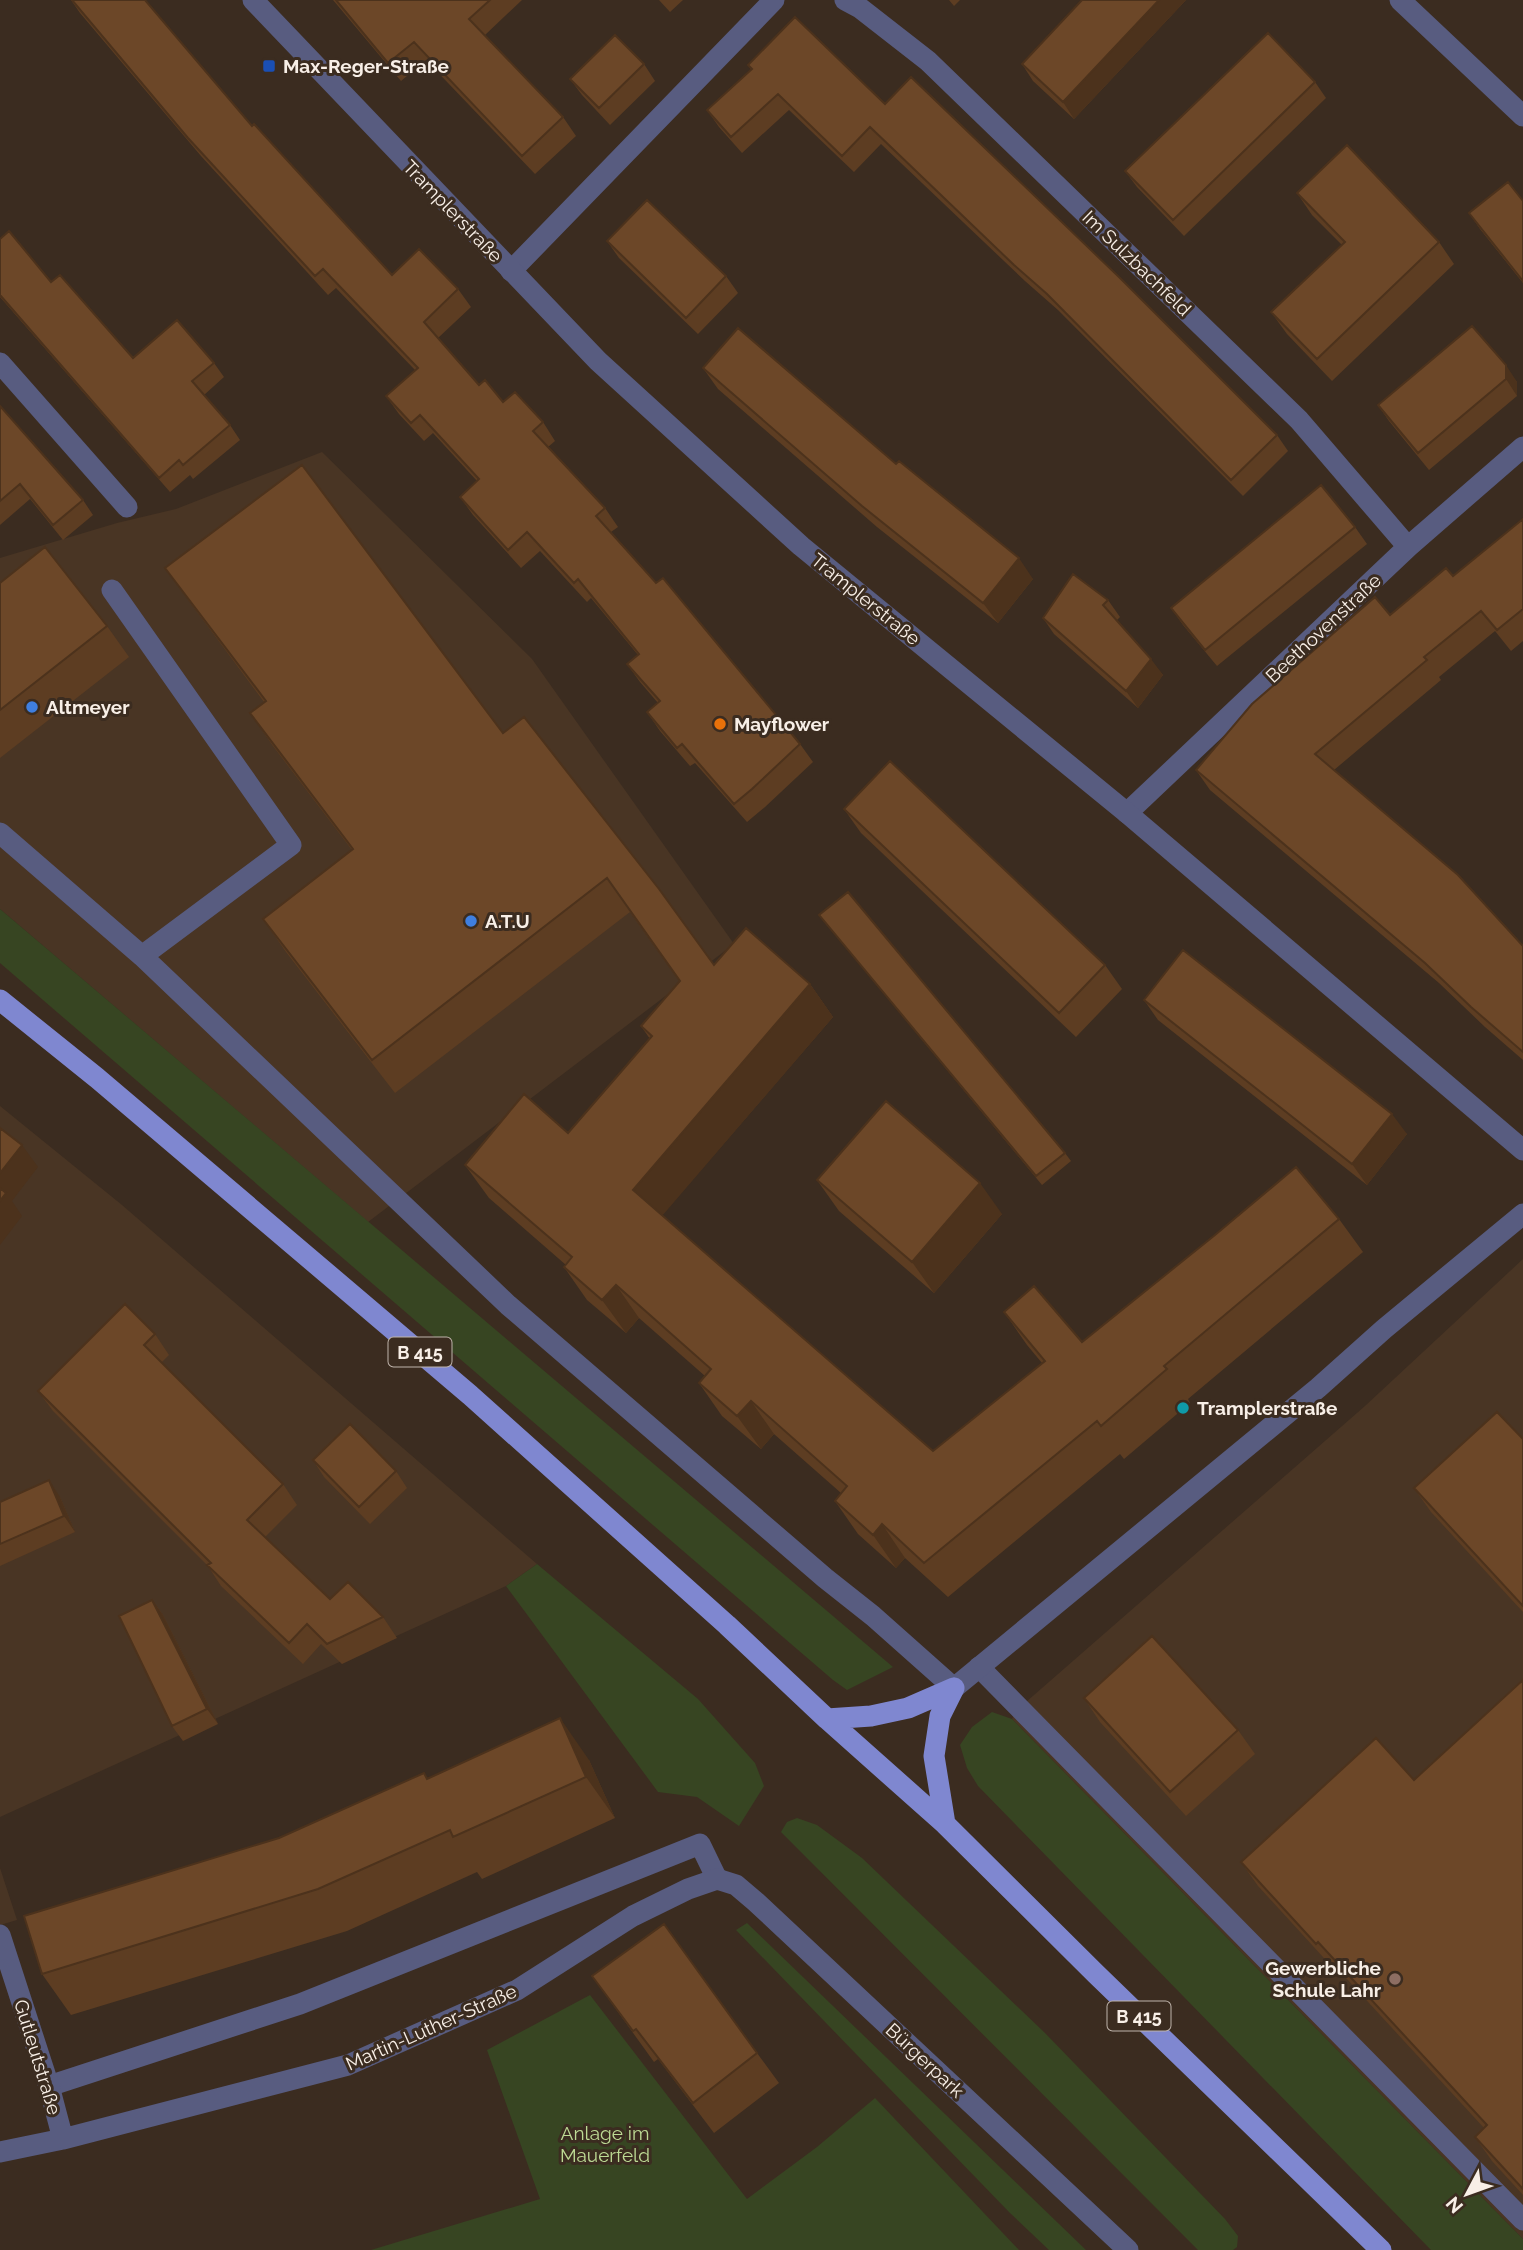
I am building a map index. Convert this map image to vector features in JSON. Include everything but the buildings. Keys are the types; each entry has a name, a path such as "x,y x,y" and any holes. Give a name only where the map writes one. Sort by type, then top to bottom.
{"main road":[{"name":"B 415","path":"0,1000 108,1087 470,1395 727,1625 945,1824 1381,2250"},
{"path":"827,1718 871,1716 908,1708 954,1688"},
{"path":"945,1824 934,1755 940,1716 954,1688"}],"street":[{"name":"Tramplerstraße","path":"253,0 598,361 801,546 1127,813 1523,1150"},
{"path":"511,271 774,0"},
{"name":"Im Sulzbachfeld","path":"845,0 860,8 928,61 1299,420 1408,547"},
{"path":"1400,0 1523,116"},
{"path":"0,363 127,507"},
{"name":"Beethovenstraße","path":"1127,813 1408,547 1523,447"},
{"path":"112,590 291,845 142,956"},
{"path":"0,833 142,956 508,1305 954,1688 1318,1388 1523,1213"},
{"path":"979,1667 1523,2220"},
{"path":"50,2086 300,2004 700,1844 717,1879"},
{"name":"Martin-Luther-Straße","path":"0,2152 62,2139 348,2065 517,1990 633,1916 688,1889 717,1879"},
{"name":"Bürgerpark","path":"717,1879 736,1885 756,1902 1128,2250"},
{"name":"Gutleutstraße","path":"0,1935 50,2086 62,2139"}],"shaded area":[{"path":"322,452 532,659 734,944 368,1222 0,909 0,558 117,523 176,509"},
{"path":"0,1106 122,1205 537,1564 506,1586 0,1817"},
{"name":"Gewerbliche Schule Lahr","path":"1523,1259 1523,2239 1012,1719 1018,1709 1365,1406"},
{"path":"0,1868 17,1920 0,1925"}],"green space":[{"path":"0,909 893,1667 847,1690 833,1680 0,963"},
{"path":"537,1564 698,1699 755,1763 764,1786 739,1826 697,1797 658,1792 506,1586"},
{"path":"992,1712 1012,1719 1523,2239 1523,2250 1431,2250 978,1786 967,1768 960,1745 972,1727"},
{"path":"797,1818 817,1825 862,1858 1045,2033 1225,2219 1238,2236 1237,2247 1233,2250 1198,2250 781,1832 787,1822"},
{"path":"747,1923 1086,2250 1049,2250 1010,2213 736,1930"},
{"name":"Anlage im Mauerfeld","path":"590,1995 747,2199 817,2147 875,2098 1019,2250 371,2250 540,2199 487,2050"}],"place":[{"name":"Max-Reger-Straße","path":"269,66"},
{"name":"Altmeyer","path":"32,707"},
{"name":"Mayflower","path":"720,724"},
{"name":"A.T.U","path":"471,921"},
{"name":"Tramplerstraße","path":"1183,1408"},
{"name":"Gewerbliche Schule Lahr","path":"1395,1979"}]}
